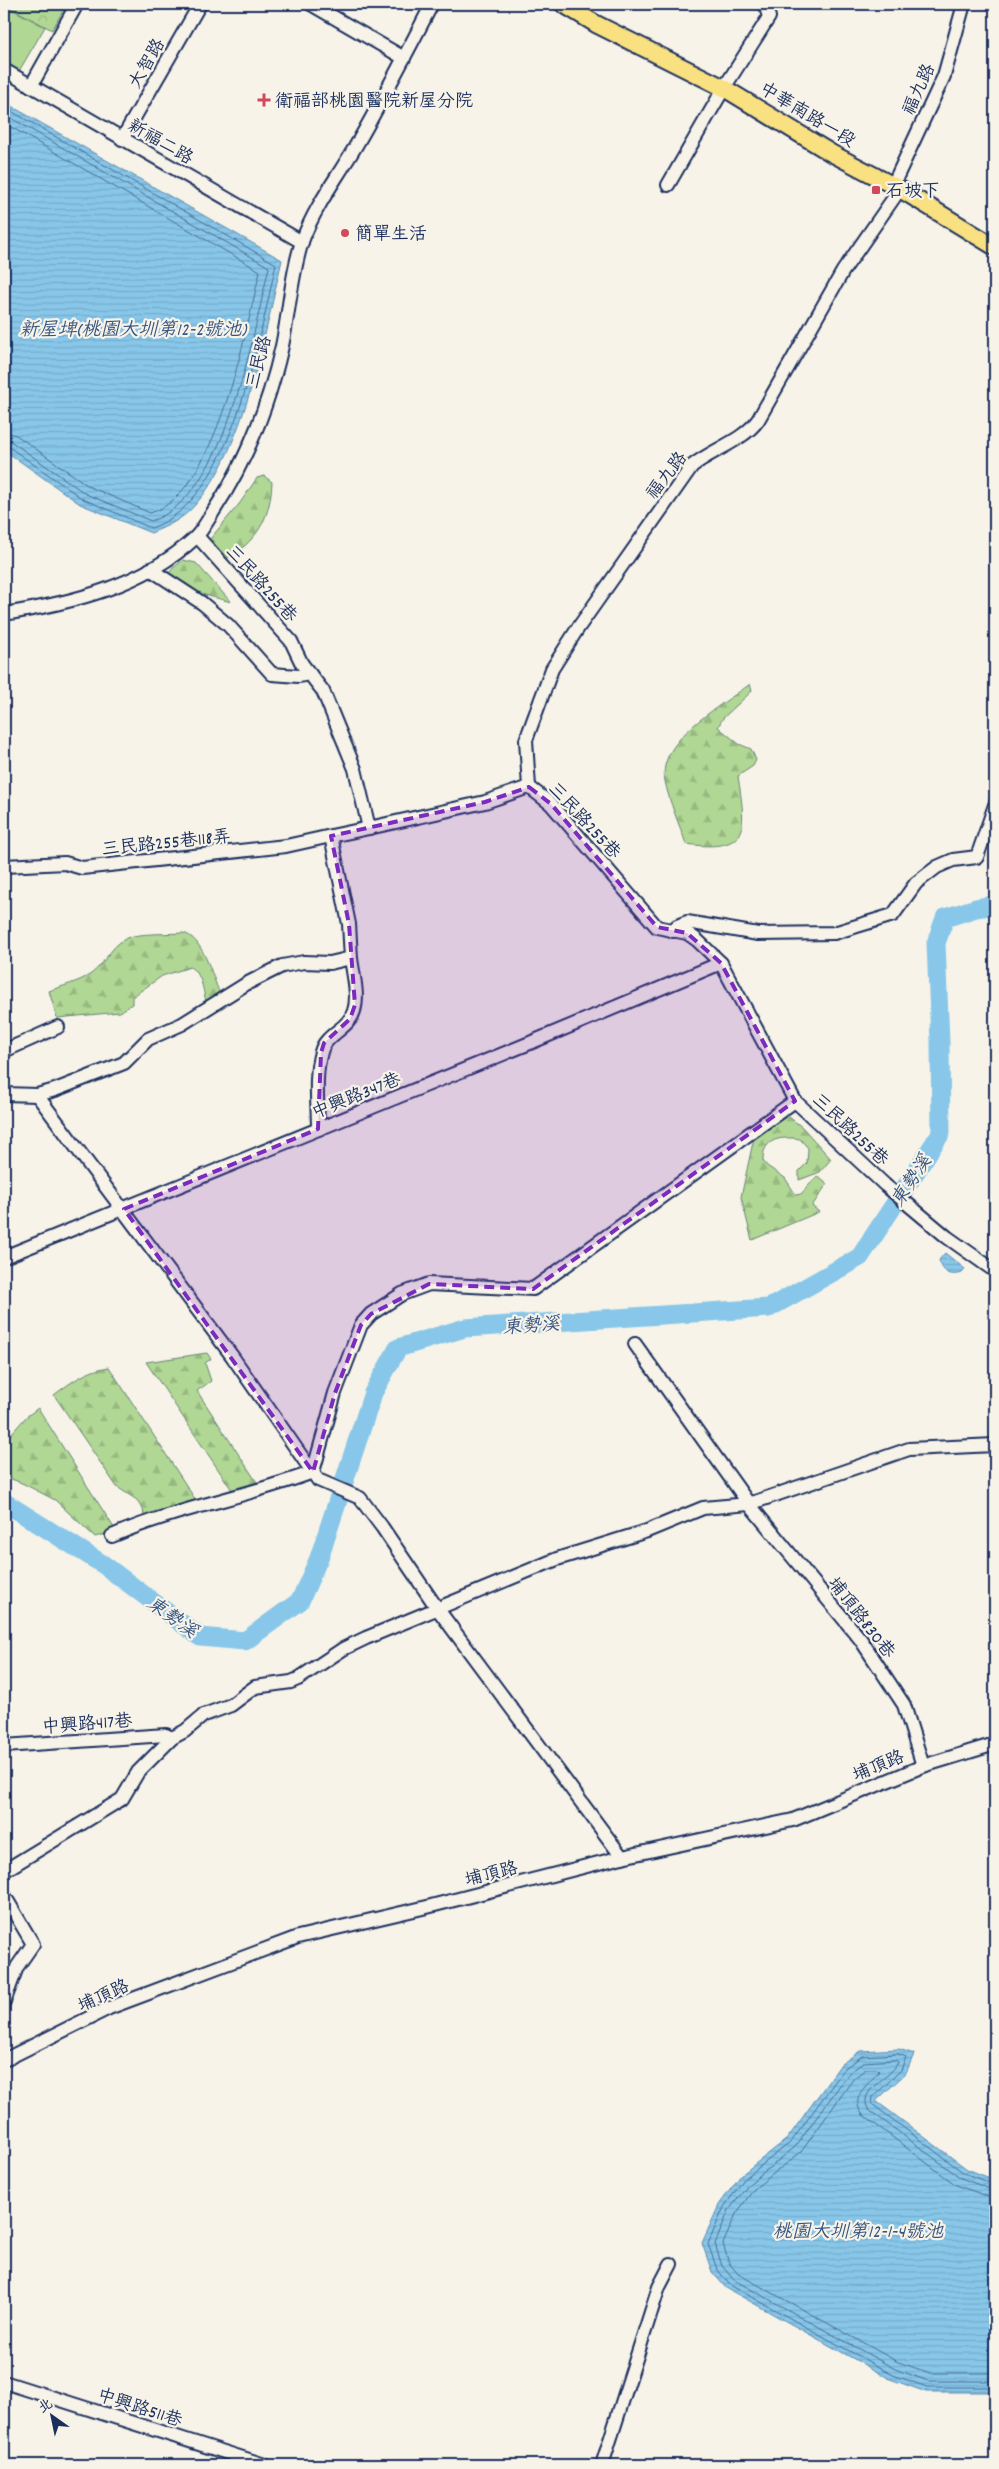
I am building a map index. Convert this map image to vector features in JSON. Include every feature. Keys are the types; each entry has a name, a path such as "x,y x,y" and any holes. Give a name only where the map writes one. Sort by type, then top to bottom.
{"main road":[{"name":"中華南路一段","path":"563,4 596,24 724,88 831,153 897,187 995,247"}],"street":[{"path":"31,86 77,4"},
{"name":"大智路","path":"122,139 200,4"},
{"path":"311,4 404,58"},
{"name":"三民路","path":"4,614 40,608 94,594 134,578 179,551 197,536 231,485 241,465 271,388 282,346 302,242 313,214 358,142 432,4"},
{"path":"668,185 724,88 769,17 765,4"},
{"name":"福九路","path":"529,787 526,740 552,669 578,628 692,466 705,455 744,434 758,420 843,271 897,187 944,76 964,4"},
{"name":"新福二路","path":"4,70 302,242"},
{"name":"三民路255巷","path":"197,536 291,641 302,664 323,691 355,768 369,828 485,802 529,787 550,804 657,927 687,933 721,963 795,1101 885,1184 947,1237 995,1271"},
{"path":"150,569 202,603 228,625 272,674 298,676 310,674"},
{"path":"673,931 678,926 687,922 758,934 834,933 848,927 881,920 893,915 916,883 937,867 953,860 977,857 995,805"},
{"name":"三民路255巷118弄","path":"4,866 65,864 82,868 286,846 369,828"},
{"path":"318,1129 320,1053 324,1043 350,1019 354,1012 355,994 349,924 332,836"},
{"path":"4,1094 37,1095 55,1090 124,1063 148,1039 182,1024 246,984 282,966 304,962 330,963 351,958"},
{"name":"中興路347巷","path":"4,1257 721,963"},
{"path":"4,1051 58,1027"},
{"path":"37,1095 232,1356 315,1476 360,1498 437,1608 622,1857"},
{"path":"315,1476 335,1394 361,1325 371,1314 402,1294 429,1284 533,1289 795,1101"},
{"name":"埔頂路830巷","path":"636,1344 748,1504 860,1640 904,1705 923,1766"},
{"path":"4,1871 122,1799 138,1772 172,1738 182,1733 204,1715 231,1704 255,1687 292,1682 312,1672 343,1649 437,1608 557,1559 647,1531 703,1508 748,1504 909,1449 995,1445"},
{"path":"112,1536 134,1526 315,1476"},
{"name":"中興路417巷","path":"4,1746 166,1735 172,1738"},
{"name":"埔頂路","path":"4,2060 110,2008 284,1941 444,1903 622,1857 793,1820 923,1766 995,1744"},
{"path":"4,1895 33,1944 17,1968 4,2002"},
{"path":"602,2465 659,2286 671,2264"},
{"name":"中興路511巷","path":"4,2382 265,2465"}],"highlighted area":[{"path":"529,787 551,804 657,927 687,933 721,963 795,1101 533,1289 429,1284 371,1314 361,1325 335,1393 313,1472 124,1209 318,1129 321,1053 324,1043 350,1019 355,1005 349,924 331,836 485,802"}],"green space":[{"path":"4,4 67,4 52,30"},
{"path":"4,5 45,27 19,71 4,62"},
{"path":"264,476 272,482 271,497 263,522 257,532 240,550 216,565 200,551 240,503 257,478"},
{"path":"183,560 196,563 231,602 205,595 184,595 165,578"},
{"path":"750,684 752,691 723,718 718,727 739,744 751,749 756,760 753,766 738,776 742,810 742,823 739,833 733,840 723,845 686,844 665,781 665,766 671,751 694,725"},
{"path":"183,933 190,936 201,949 220,994 206,1001 200,978 190,967 162,976 132,997 132,1004 120,1012 57,1018 49,991 76,982 91,974 120,942 139,935"},
{"path":"785,1114 802,1127 831,1159 820,1172 799,1180 799,1171 807,1163 808,1148 800,1139 786,1138 774,1140 766,1147 763,1161 767,1166 785,1178 796,1195 801,1194 817,1176 827,1184 812,1206 819,1212 752,1240 741,1197 755,1133"},
{"path":"207,1353 211,1359 205,1363 211,1381 197,1391 262,1490 236,1496 146,1362"},
{"path":"109,1367 199,1505 144,1517 143,1509 137,1500 117,1487 54,1395 86,1374"},
{"path":"38,1408 116,1531 95,1537 55,1500 4,1476 4,1442 26,1417"}],"water":[{"name":"新屋埤(桃園大圳第12-2號池)","path":"4,102 282,260 251,389 227,454 212,482 195,505 175,522 151,533 80,504 4,450"},
{"path":"945,1253 965,1269 962,1273 950,1274 942,1268 939,1260"},
{"name":"桃園大圳第12-1-4號池","path":"899,2049 914,2054 906,2073 876,2101 967,2169 995,2180 995,2392 926,2392 890,2379 726,2288 712,2272 702,2243 719,2205 741,2175 787,2139 841,2064 860,2051"}],"waterway":[{"name":"東勢溪","path":"4,1502 104,1565 200,1637 245,1641 300,1601 319,1558 373,1393 398,1348 465,1328 769,1308 860,1257 941,1133 936,943 945,918 976,908 995,905"}],"place":[{"name":"衛福部桃園醫院新屋分院","path":"264,100"},
{"name":"石坡下","path":"876,190"},
{"name":"簡單生活","path":"345,233"}]}
